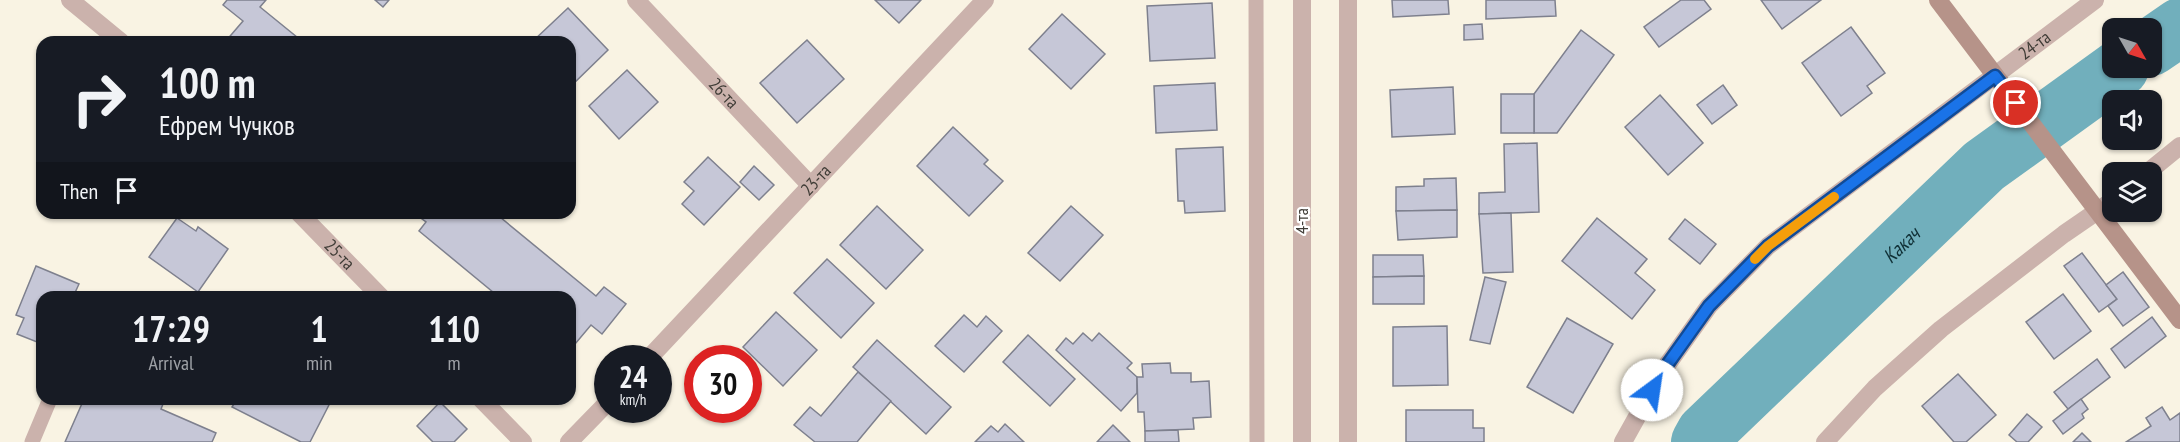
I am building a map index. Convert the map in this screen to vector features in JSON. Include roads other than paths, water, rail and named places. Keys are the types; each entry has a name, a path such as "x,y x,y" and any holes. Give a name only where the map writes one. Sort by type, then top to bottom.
{"street":[{"path":"70,0 114,36"},
{"name":"26-та","path":"636,0 812,186"},
{"name":"23-та","path":"661,345 985,0"},
{"name":"4-та","path":"1302,0 1302,442"},
{"path":"1347,442 1348,0"},
{"path":"1938,0 2078,185 2102,204"},
{"name":"24-та","path":"1623,442 1662,372 1709,306 1768,246 2095,0"},
{"path":"2160,162 2180,146"},
{"path":"1826,442 1875,388 1941,329 2064,234 2102,208"},
{"name":"25-та","path":"305,219 375,291"},
{"path":"2116,222 2180,320"},
{"path":"487,405 523,442"},
{"path":"569,442 594,416"}],"lane":[{"path":"1256,0 1257,442"},
{"path":"32,442 47,405"}],"waterway":[{"name":"Какач","path":"2162,39 2180,27"},
{"name":"Какач","path":"1700,442 1705,433 1984,166 2106,78"}]}
